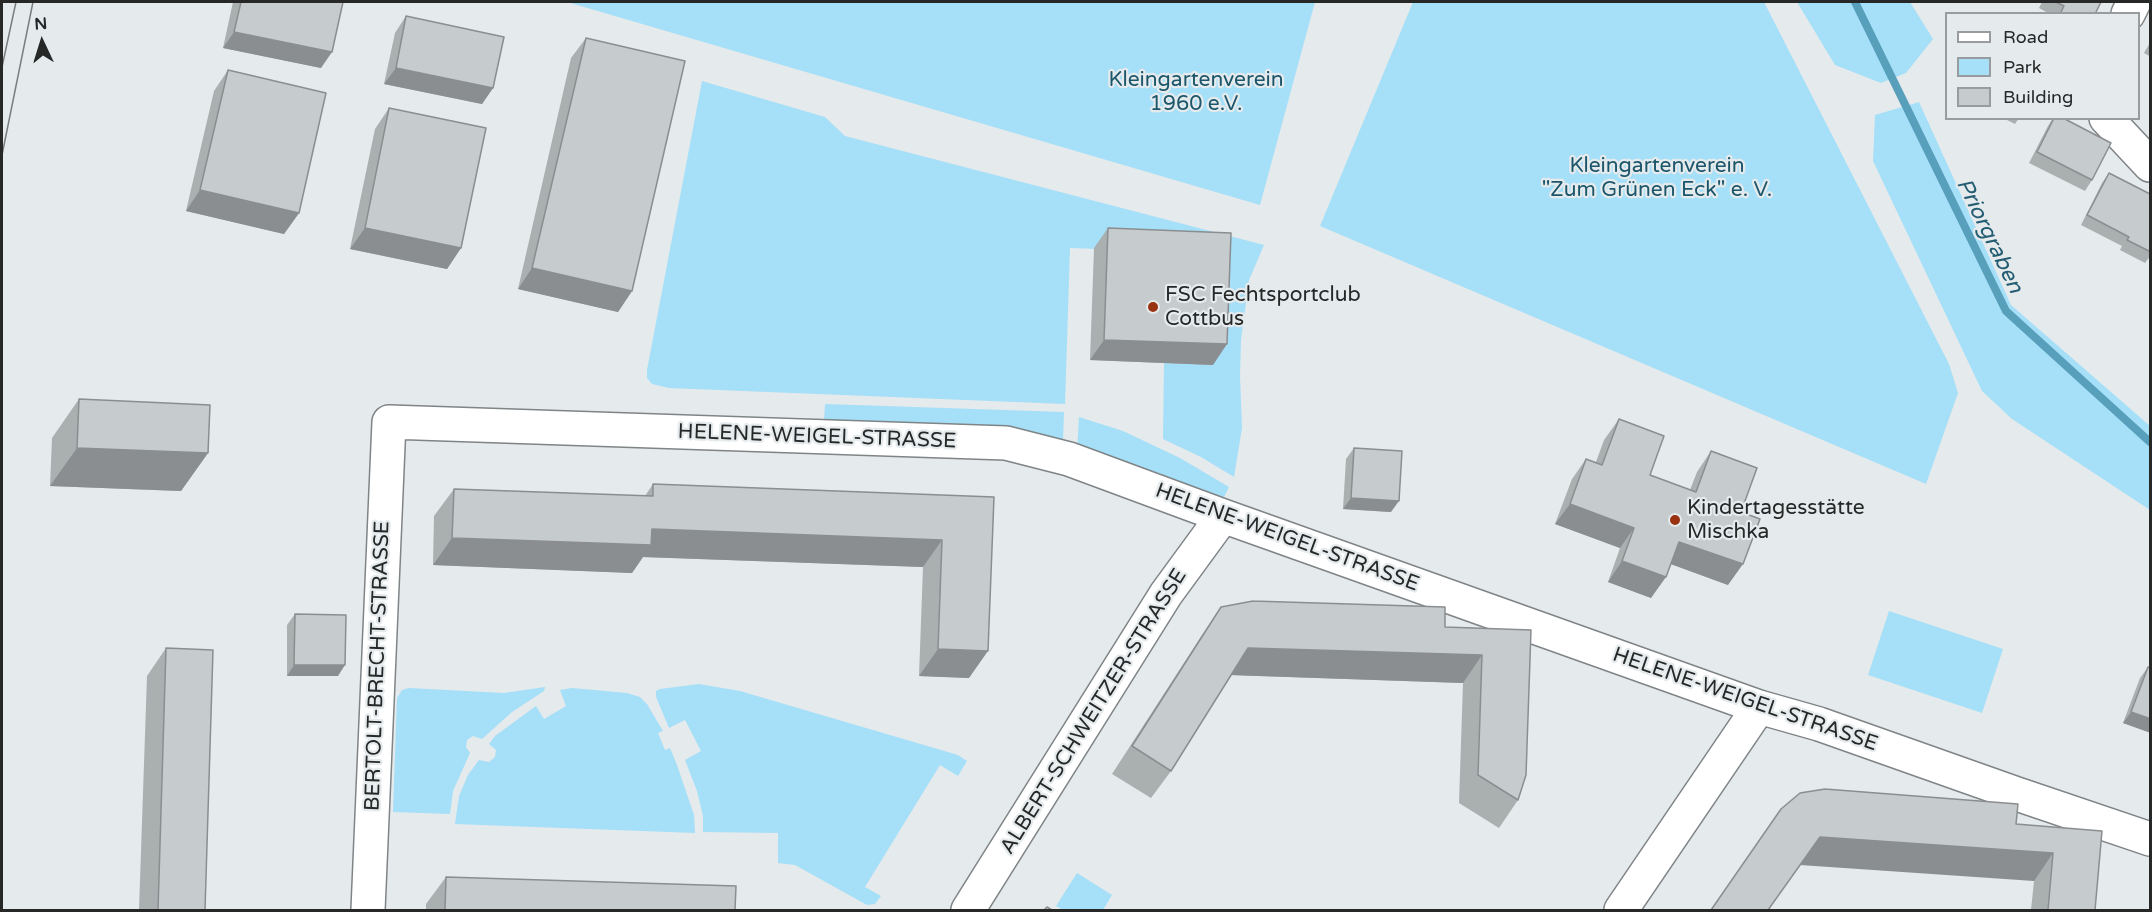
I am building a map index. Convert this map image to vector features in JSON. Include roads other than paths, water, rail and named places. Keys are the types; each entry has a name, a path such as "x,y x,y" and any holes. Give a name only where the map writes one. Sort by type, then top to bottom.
{"street":[{"path":"2108,120 2151,165"},
{"name":"HELENE-WEIGEL-STRASSE","path":"389,422 1006,443 1069,459 1759,707 1819,724 2151,839"},
{"name":"BERTOLT-BRECHT-STRASSE","path":"368,910 389,422"},
{"name":"ALBERT-SCHWEITZER-STRASSE","path":"968,910 1166,594 1223,516"},
{"path":"1621,910 1759,707"}],"waterway":[{"name":"Priorgraben","path":"1855,2 2006,311 2150,442"}],"tram line":[{"path":"2,67 16,2"},
{"path":"2,155 33,2"}],"place":[{"name":"FSC Fechtsportclub Cottbus","path":"1153,307"},
{"name":"Kindertagesstätte Mischka","path":"1675,520"}],"park label":[{"name":"Kleingartenverein 1960 e.V.","path":"1196,92"},
{"name":"Kleingartenverein \"Zum Grünen Eck\" e. V.","path":"1657,178"}]}
